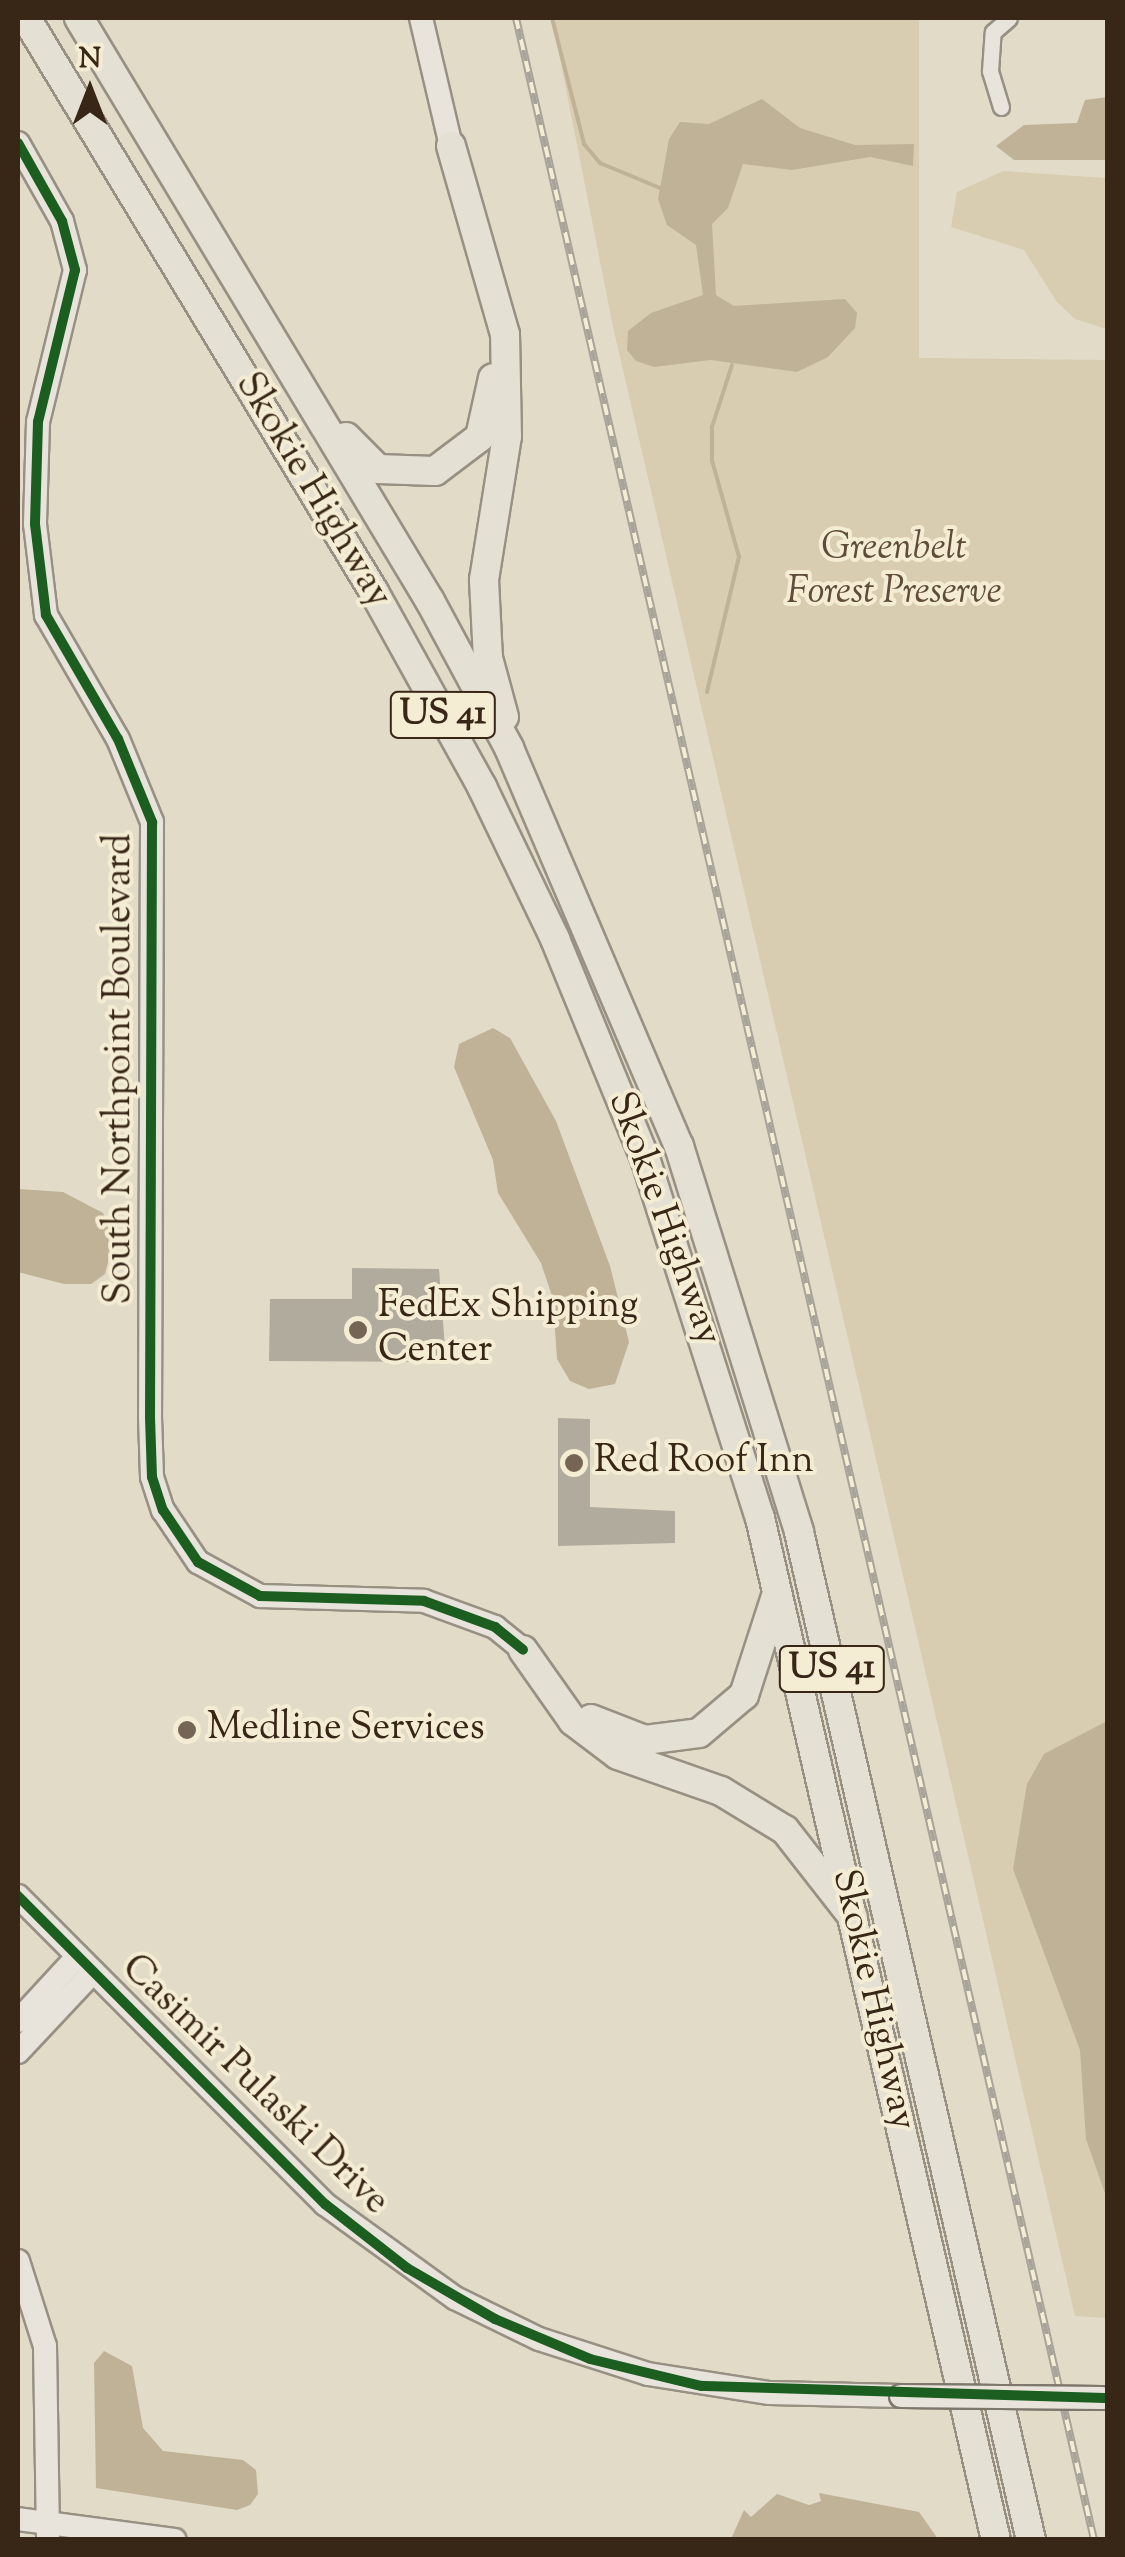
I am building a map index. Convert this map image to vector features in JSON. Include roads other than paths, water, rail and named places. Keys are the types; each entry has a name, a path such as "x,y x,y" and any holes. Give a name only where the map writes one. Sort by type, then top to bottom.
{"highway":[{"name":"Skokie Highway","path":"26,18 374,592 556,939 677,1246 778,1589 996,2540"},
{"name":"Skokie Highway","path":"79,18 430,601 541,827 672,1130 762,1396 1031,2540"},
{"path":"18,24 88,121"},
{"path":"260,316 358,453 378,469 407,475 460,458 480,437 490,409 494,363 451,146"},
{"path":"451,146 497,290 509,382 484,580 488,658 541,827"},
{"path":"523,1650 614,1732 645,1740 699,1734 744,1695 778,1589"},
{"path":"523,1650 572,1721 618,1754 721,1791 784,1830 853,1917"}],"street":[{"path":"421,18 451,146"},
{"path":"1001,107 990,71 993,32 1009,18"},
{"name":"South Northpoint Boulevard","path":"18,143 62,221 75,270 38,422 36,524 46,615 118,739 152,822 150,1417 152,1477 163,1510 198,1562 260,1596 424,1601 495,1627 523,1650"},
{"name":"Casimir Pulaski Drive","path":"18,1896 325,2204 455,2298 538,2339 648,2374 770,2393 1105,2398"},
{"path":"18,2021 86,1964"},
{"path":"18,2052 86,1964"},
{"path":"18,2261 45,2346 48,2531"},
{"path":"18,2520 48,2531 175,2540"}],"waterway":[{"path":"552,18 584,144 600,163 660,188"},
{"path":"707,692 739,557 712,460 712,427 732,365"}],"railway":[{"path":"516,18 1094,2540"}],"place":[{"name":"FedEx Shipping Center","path":"358,1330"},
{"name":"Red Roof Inn","path":"574,1463"},
{"name":"Medline Services","path":"187,1730"}],"park label":[{"name":"Greenbelt Forest Preserve","path":"894,572"}]}
